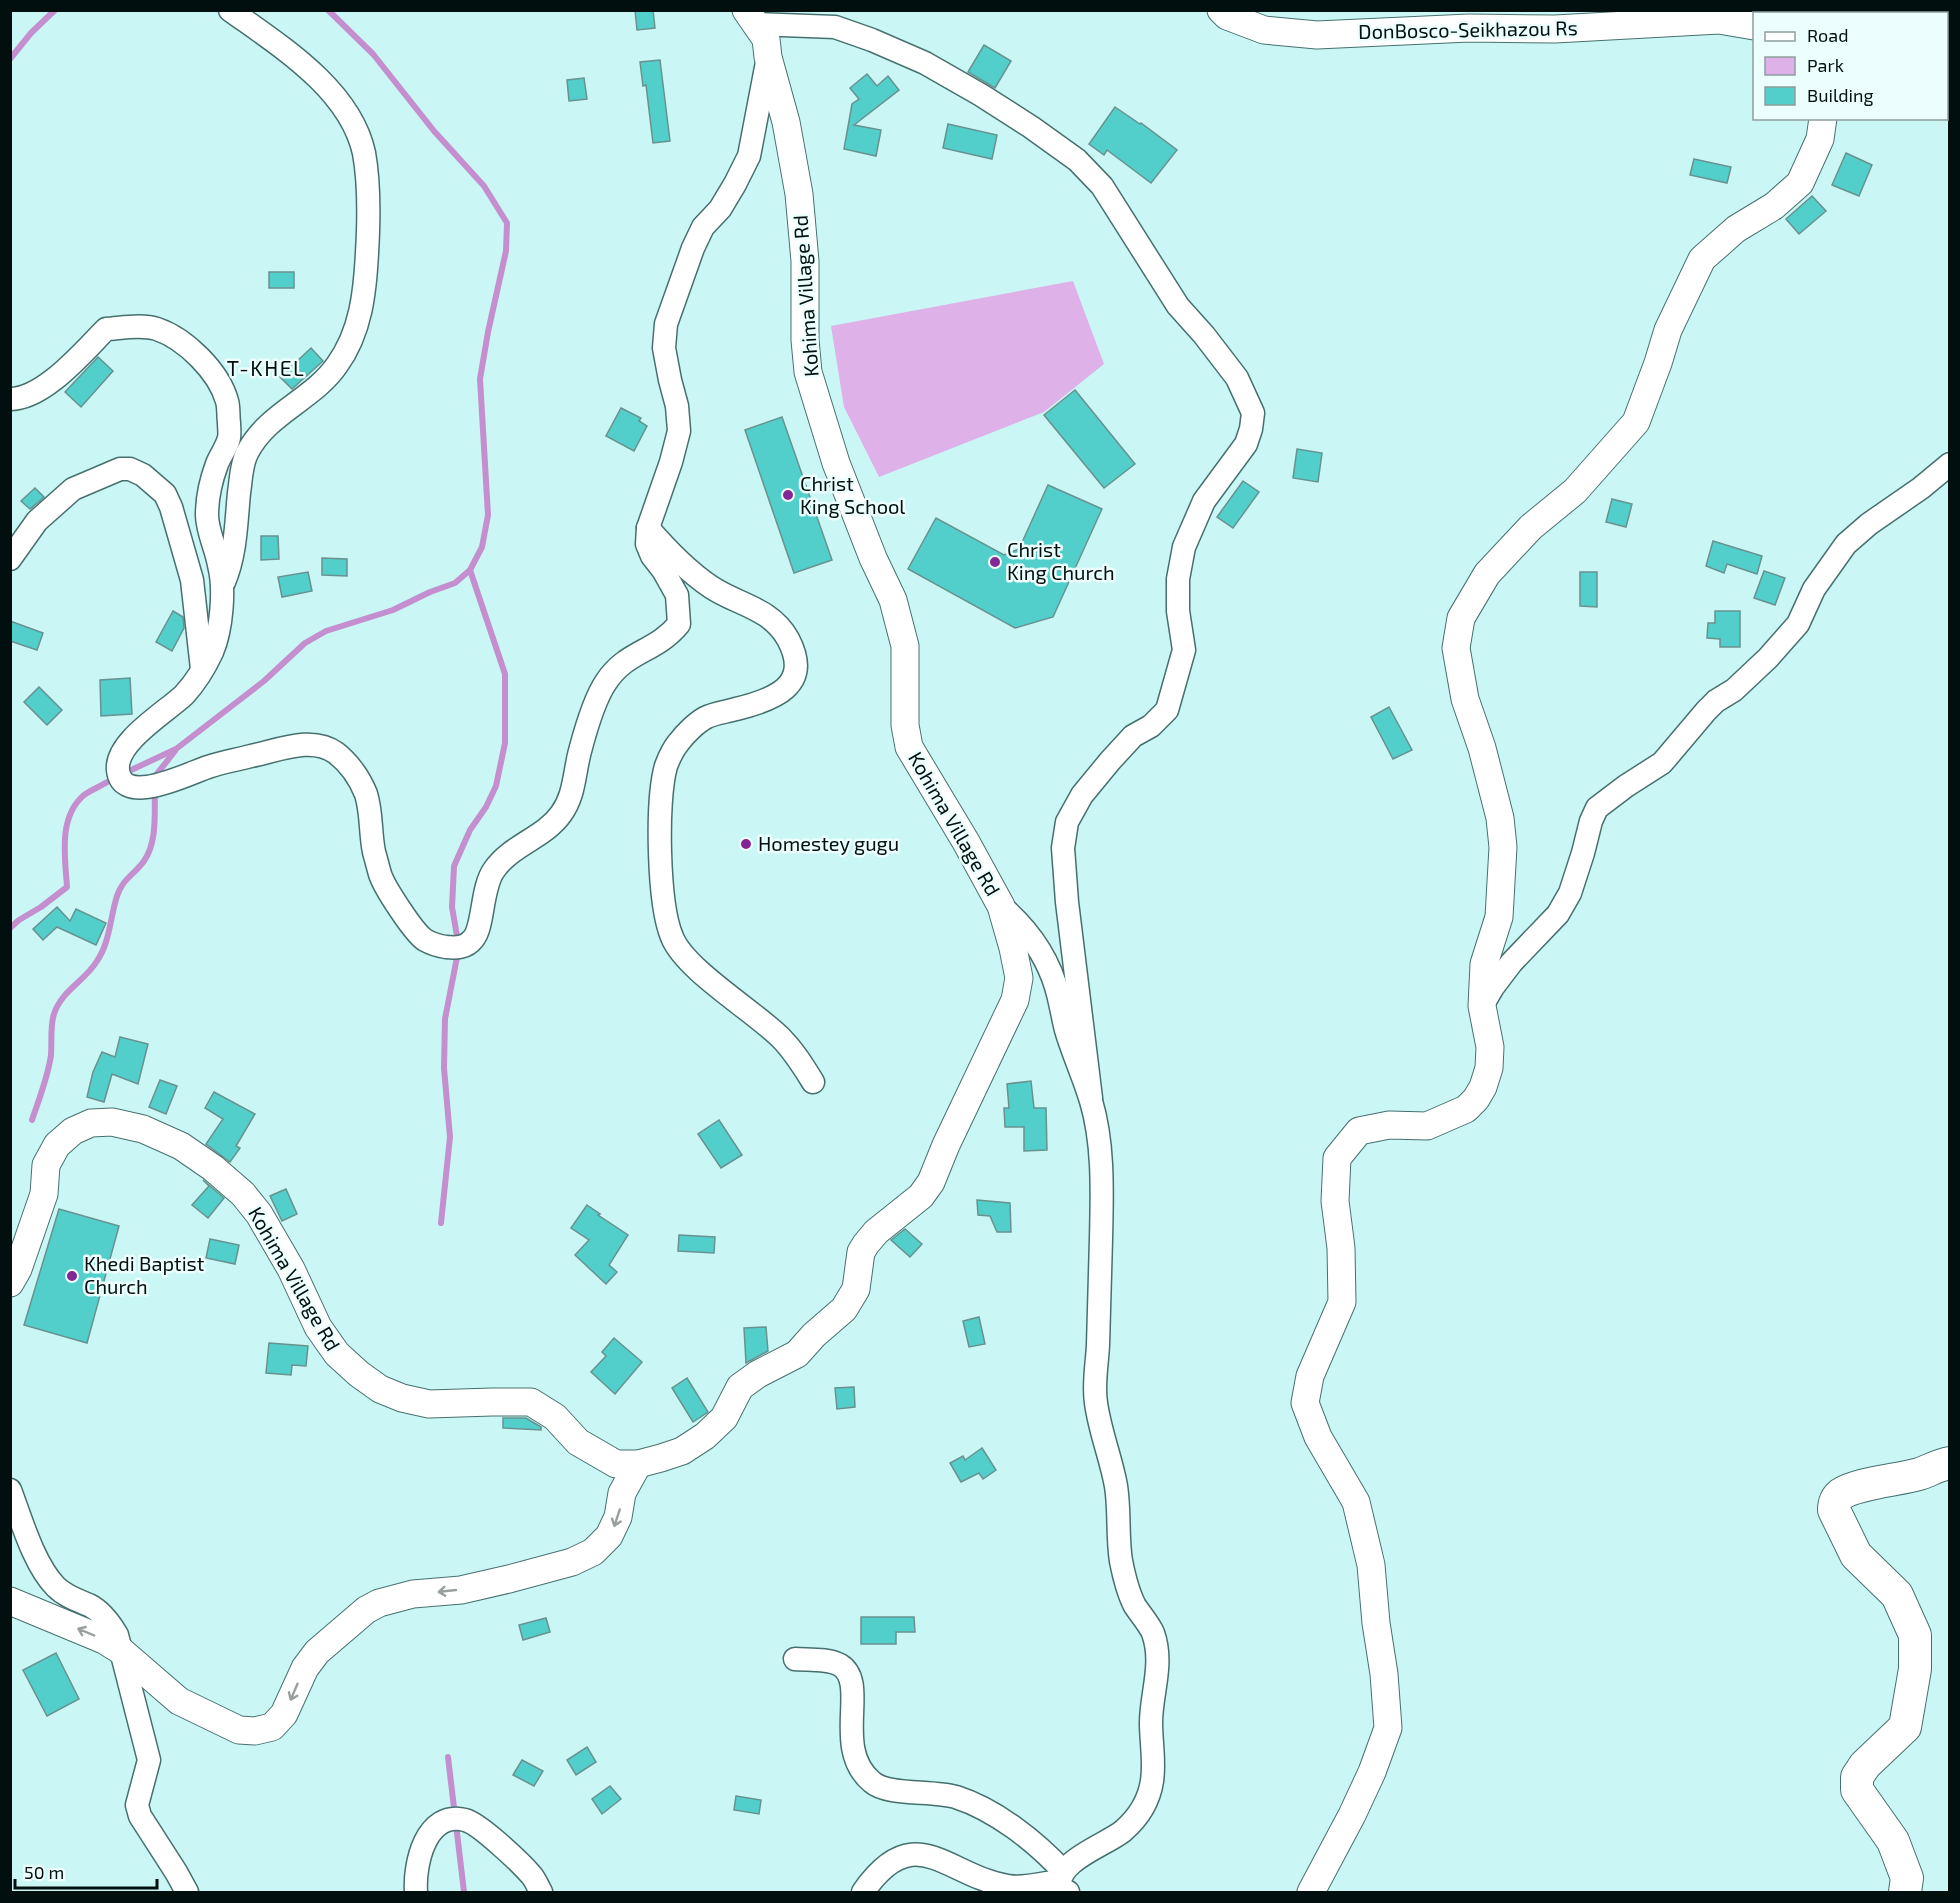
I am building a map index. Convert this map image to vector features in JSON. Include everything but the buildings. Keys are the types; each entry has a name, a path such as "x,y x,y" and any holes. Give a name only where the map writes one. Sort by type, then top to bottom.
{"highway":[{"path":"1905,1893 1907,1878 1893,1841 1857,1790 1857,1777 1865,1765 1905,1727 1915,1669 1915,1635 1898,1595 1856,1554 1834,1510 1834,1504 1837,1498 1850,1490 1920,1474 1941,1464 1950,1463"}],"main road":[{"name":"DonBosco-Seikhazou Rs","path":"1221,10 1227,16 1264,30 1317,34 1469,28 1556,30 1719,20 1753,26"},
{"name":"Kohima Village Rd","path":"11,1283 44,1194 46,1165 57,1145 73,1131 90,1123 112,1122 143,1129 181,1146 213,1168 243,1194 259,1214 291,1269 318,1327 337,1354 380,1389 402,1398 429,1404 531,1402 555,1417 578,1442 591,1451 616,1464 638,1464 682,1451 697,1441 724,1418 740,1387 758,1374 797,1354 814,1335 844,1309 856,1290 861,1252 866,1244 876,1232 921,1196 930,1182 1015,1000 1019,978 1001,906 909,747 905,725 905,646 893,600 873,558 836,463 808,372 805,340 805,261 799,194 786,122 768,57 766,39 751,17"},
{"path":"1311,1893 1352,1815 1372,1772 1388,1728 1371,1565 1356,1502 1318,1437 1305,1403 1310,1376 1342,1302 1341,1248 1335,1201 1337,1158 1359,1131 1389,1125 1427,1126 1466,1109 1483,1087 1489,1068 1490,1047 1482,1006 1484,964 1499,917 1503,847 1500,818 1482,748 1465,699 1456,648 1461,618 1487,574 1531,527 1575,491 1636,422 1668,330 1702,259 1736,229 1774,206 1800,183 1820,139 1823,120"},
{"path":"10,1601 105,1640 120,1650 179,1701 239,1730 255,1731 272,1727 284,1714 305,1668 317,1652 366,1610 379,1603 413,1594 461,1590 509,1579 572,1562 593,1552 609,1536 618,1517 622,1493 638,1464"}],"street":[{"path":"220,592 232,562 241,476 246,454 258,436 277,416 315,390 337,366 350,343 361,312 369,228 368,180 363,151 350,117 301,62 230,10"},
{"path":"751,17 835,27 925,63 981,95 1077,160 1102,186 1178,306 1237,378 1253,413 1246,444 1204,501 1184,547 1178,579 1178,611 1184,650 1167,710 1151,726 1133,736 1082,795 1067,822 1063,848 1067,902 1090,1098 1101,1167 1098,1346 1094,1390 1116,1487 1121,1560 1134,1604 1152,1632 1157,1652 1157,1669 1151,1721 1154,1759 1148,1798 1136,1817 1122,1832 1082,1856 1062,1885"},
{"path":"10,399 22,399 40,390 106,329 154,328 182,340 202,360 220,386 227,401 230,437 217,463 211,484 207,519 220,569 220,615 217,638 202,669 184,694 130,742 117,766 120,778 126,784 136,788 151,787 212,765 298,745 315,745 333,750 353,772 367,798 373,849 380,876 388,890 423,939 438,946 459,948 474,939 479,925 482,900 491,873 503,859 522,844 541,834 558,819 568,805 579,752 603,686 617,667 631,656 669,637 679,624 677,595 647,544 648,528 671,462 679,431 677,406 669,380 664,348 666,324 689,258 703,227 720,209 748,156 768,57"},
{"path":"1482,1006 1512,962 1558,914 1570,893 1597,808 1662,763 1711,706 1734,690 1774,652 1798,624 1814,589 1826,569 1846,544 1869,524 1921,488 1950,464"},
{"path":"10,559 38,521 73,489 120,469 130,469 143,475 165,494 171,507 192,580 202,669"},
{"path":"648,528 668,550 711,587 772,618 788,639 793,651 796,668 786,690 753,705 705,718 679,742 671,755 666,768 663,790 661,883 671,935 676,947 702,973 780,1037 793,1051 813,1082"},
{"path":"1001,906 1036,942 1048,964 1058,992 1072,1051 1090,1098"},
{"path":"10,1490 35,1556 55,1587 73,1599 91,1606 109,1622 117,1635 149,1760 137,1805 140,1816 187,1893"},
{"path":"795,1659 829,1662 841,1666 850,1676 853,1693 852,1752 864,1775 874,1784 886,1790 932,1792 956,1797 987,1811 1023,1835 1050,1858 1062,1885"},
{"path":"416,1893 419,1856 426,1838 439,1824 452,1819 466,1820 479,1826 533,1877 541,1893"},
{"path":"863,1893 880,1869 891,1860 905,1856 927,1855 988,1882 1011,1887 1062,1885"}],"green space":[{"path":"1073,281 1104,364 1044,412 879,477 844,407 831,326"}],"waterway":[{"path":"10,59 31,33 55,10"},
{"path":"129,771 176,749 264,681 305,643 326,631 393,610 455,583 470,570 482,547 488,515 480,379 506,251 507,223 484,186 434,131 373,54 328,10"},
{"path":"458,942 452,907 454,866 470,830 486,807 496,786 505,743 505,674 470,570"},
{"path":"156,779 156,775 175,751"},
{"path":"10,928 67,887 65,838 70,814 84,795 109,781"},
{"path":"32,1120 50,1063 54,1014 62,999 97,961 107,938 120,890 148,853 154,826 155,789"},
{"path":"441,1223 450,1137 444,1068 445,1019 458,952"},
{"path":"448,1757 464,1892"}],"place":[{"name":"Christ King School","path":"788,495"},
{"name":"Christ King Church","path":"995,562"},
{"name":"Homestey gugu","path":"746,844"},
{"name":"Khedi Baptist Church","path":"72,1276"}],"district":[{"name":"T-KHEL","path":"266,369"}]}
